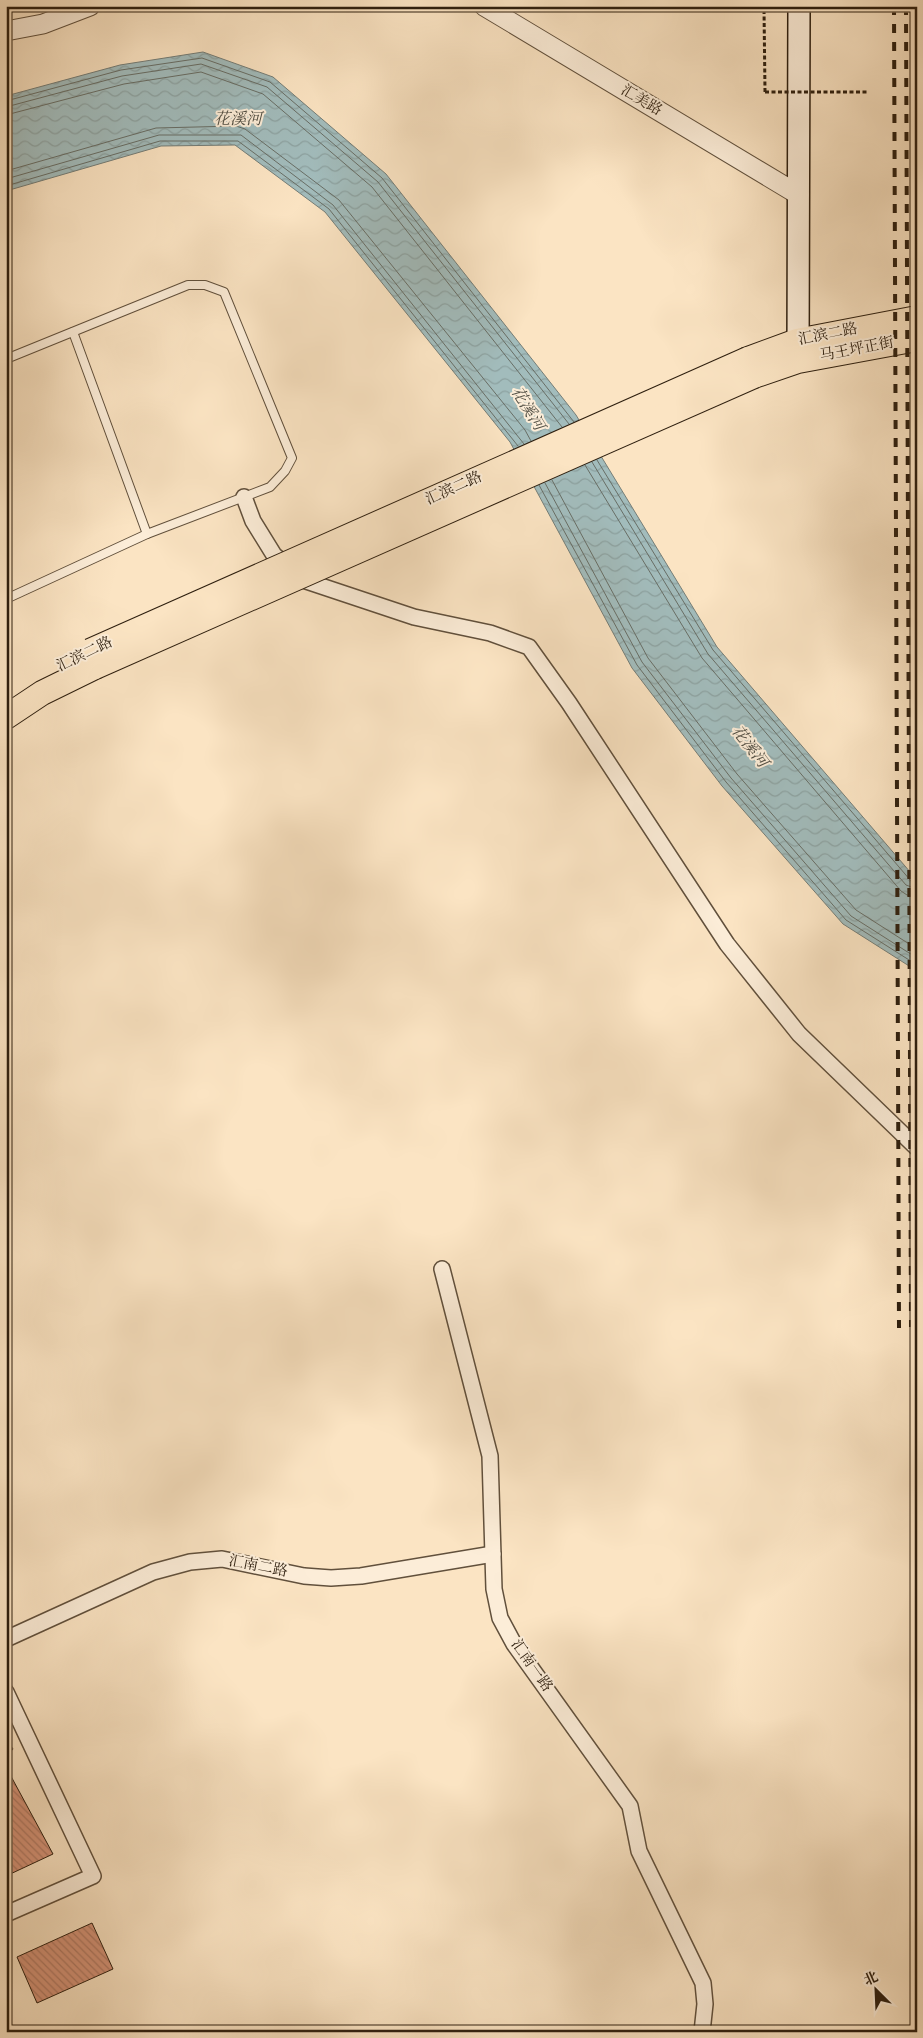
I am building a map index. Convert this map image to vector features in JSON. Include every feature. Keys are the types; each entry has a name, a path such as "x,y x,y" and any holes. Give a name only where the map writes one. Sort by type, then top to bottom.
{"main road":[{"path":"789,8 798,195 798,351"},
{"name":"汇滨二路","path":"6,699 36,679 92,659 751,368 798,351 917,318"},
{"name":"马王坪正街","path":"798,351 917,339"},
{"name":"汇滨二路","path":"6,717 92,659"}],"street":[{"path":"6,31 43,24 90,6"},
{"name":"汇美路","path":"484,6 798,195"},
{"path":"244,497 253,521 274,554 306,581 414,617 490,633 529,647 569,703 727,944 799,1034 917,1148"},
{"name":"汇南一路","path":"442,1269 490,1456 494,1589 500,1618 514,1644 630,1806 639,1851 703,1983 705,2004 702,2032"},
{"name":"汇南二路","path":"6,1639 153,1572 190,1562 222,1560 304,1576 331,1578 361,1576 493,1554"},
{"path":"6,1692 93,1876 6,1914"}],"lane":[{"path":"6,359 188,285 205,285 224,292 292,458 286,471 270,487 147,534 6,599"},
{"path":"73,332 147,534"}],"path":[{"path":"789,8 764,10 765,92 868,92"}],"water":[{"name":"花溪河","path":"203,52 273,77 386,174 576,415 717,647 917,880 917,971 843,924 722,786 632,668 510,442 325,212 235,145 161,146 6,191 6,96 120,65"}],"building":[{"path":"6,1739 13,1749 6,1757"},
{"path":"6,1767 53,1854 6,1876"},
{"path":"92,1923 113,1969 37,2003 17,1957"}],"railway":[{"path":"894,6 899,1328"},
{"path":"906,6 911,1327"}]}
